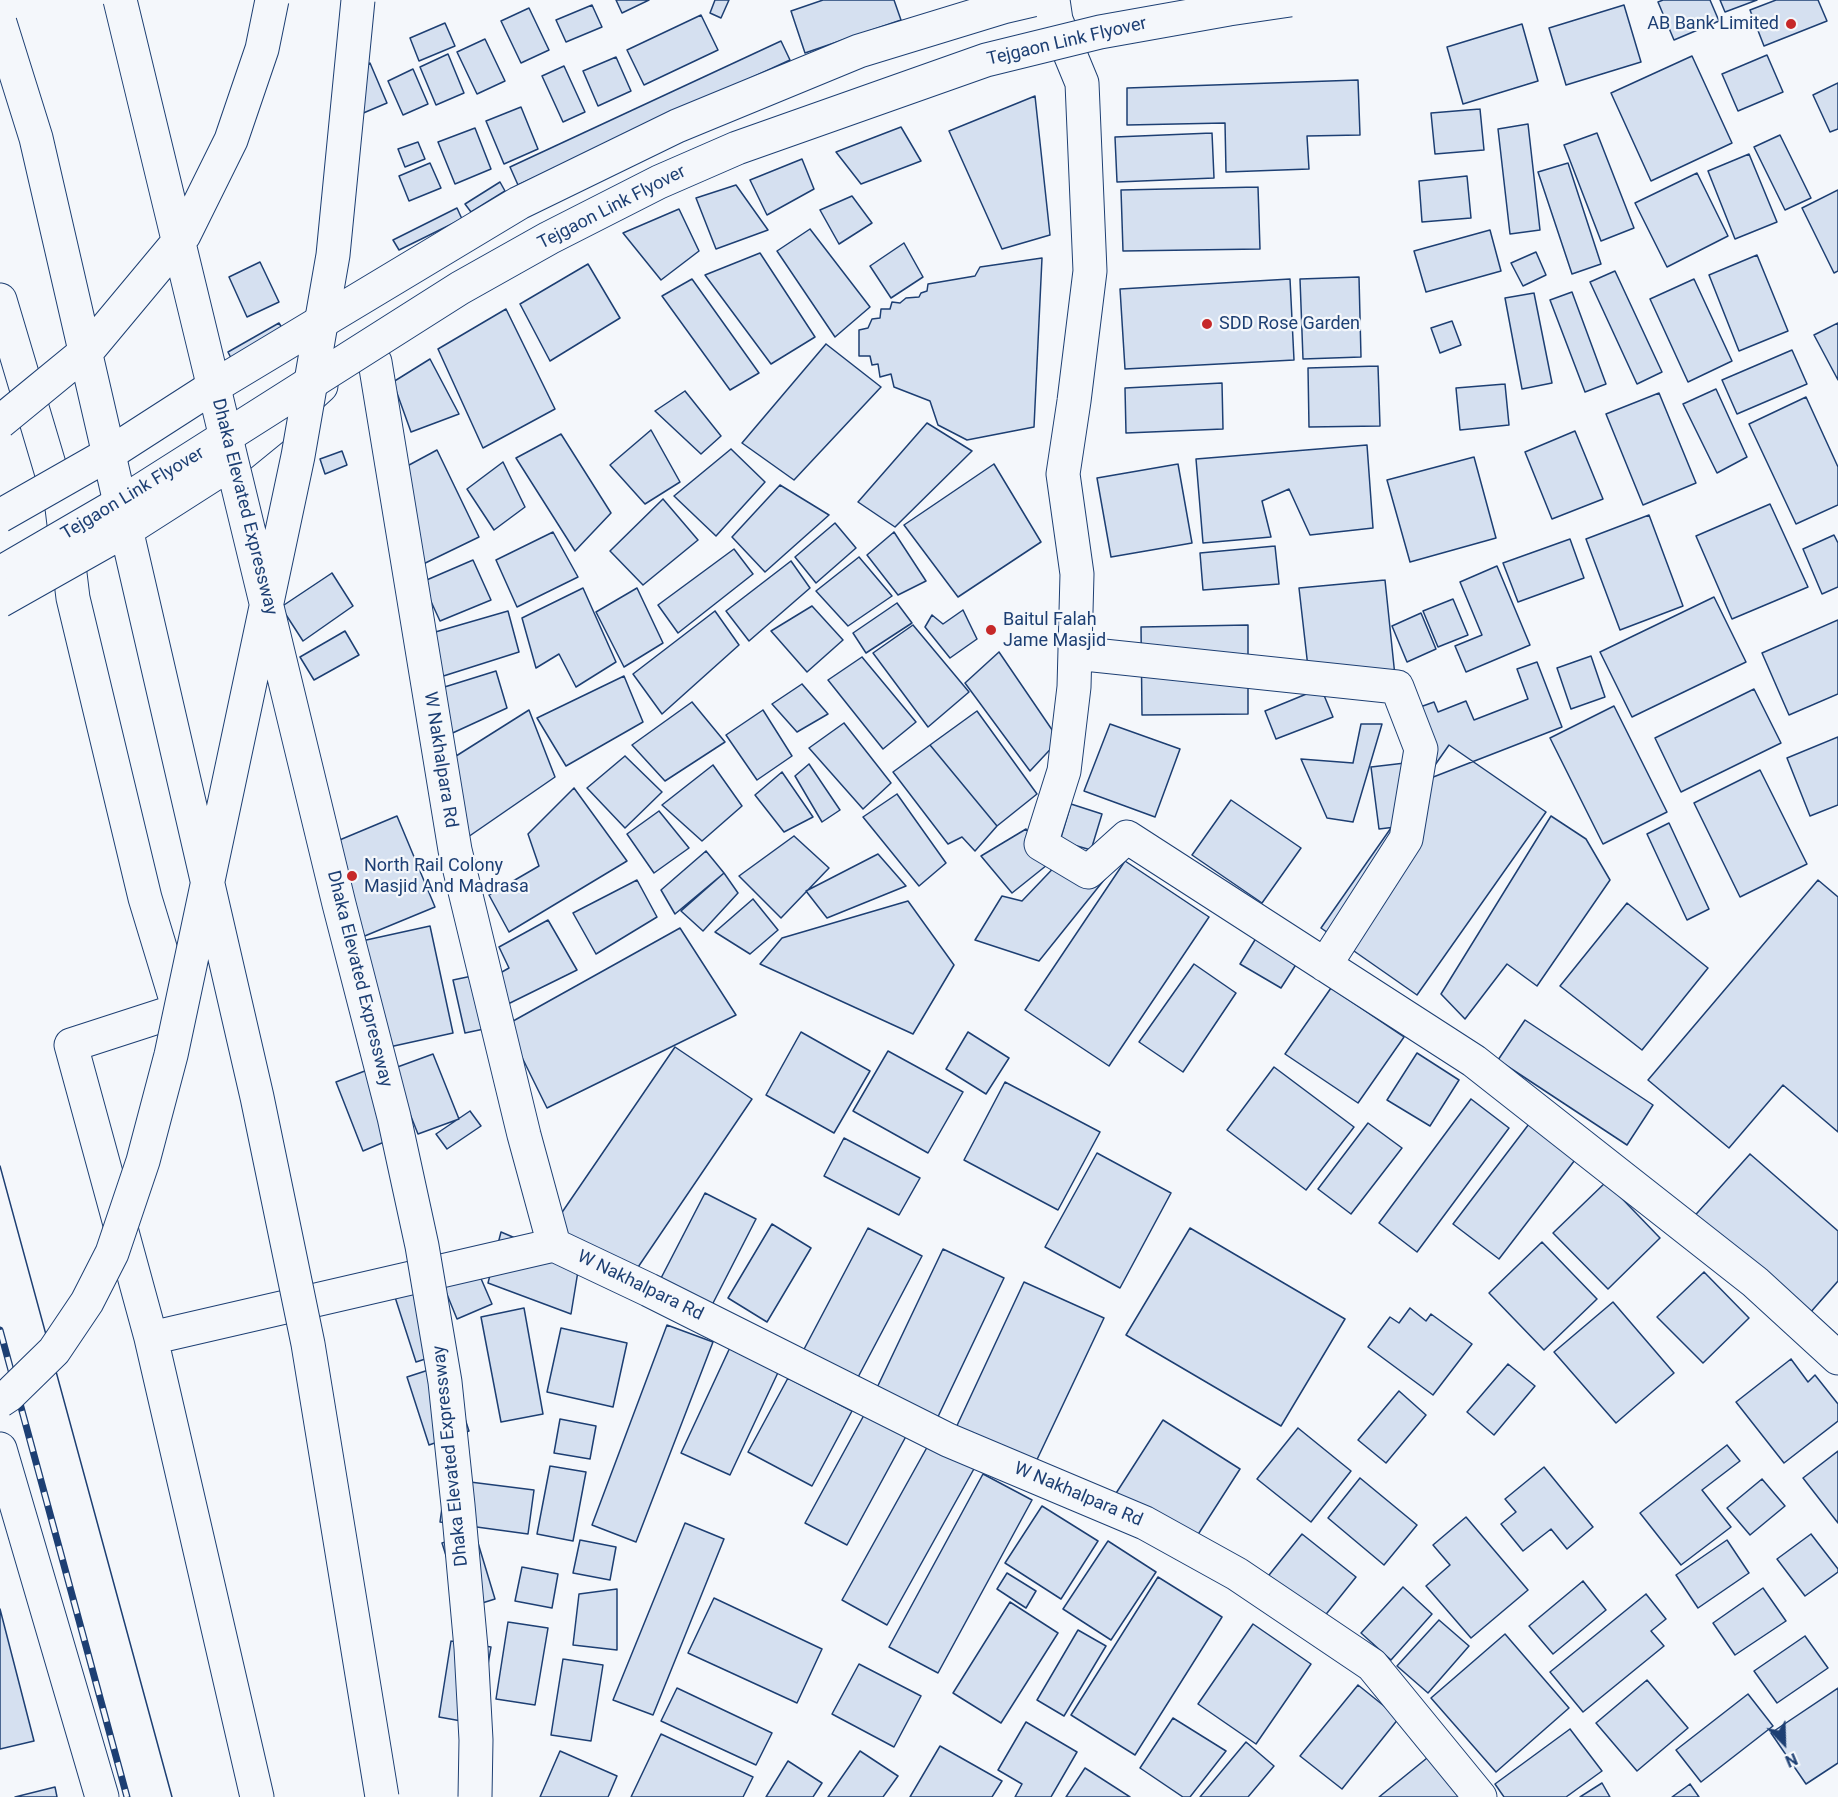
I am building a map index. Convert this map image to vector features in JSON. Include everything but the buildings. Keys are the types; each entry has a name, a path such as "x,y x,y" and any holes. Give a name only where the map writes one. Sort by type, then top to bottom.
{"main road":[{"name":"Dhaka Elevated Expressway","path":"120,0 334,880 394,1117 422,1246 445,1383 458,1504 471,1648 476,1740 476,1797"},
{"path":"0,422 89,349 184,235 231,140 262,49 272,0"},
{"path":"0,1401 54,1351 87,1302 112,1253 143,1161 171,1055 298,456 333,255 358,0"},
{"name":"Tejgaon Link Flyover","path":"0,573 361,362 460,288 549,238 659,182 737,148 986,60 1100,32 1290,0"},
{"path":"0,516 107,455 218,384 519,203 677,126 859,51 1003,7 1047,7"},
{"path":"62,508 439,277 548,216 658,162 766,119 1026,25 1047,7"},
{"path":"1047,7 1082,83 1090,271 1063,474 1077,574 1074,687 1064,771 1041,844 1088,872 1127,837 1474,1061 1755,1282 1838,1358"},
{"path":"0,23 36,138 257,1097 308,1344 382,1797"},
{"path":"0,300 62,508 75,609 145,898 179,1010 71,1045 151,1338 257,1797"},
{"path":"0,602 131,527 228,465 361,362"},
{"name":"W Nakhalpara Rd","path":"361,362 455,850 554,1245 649,1290 948,1440 1145,1523 1237,1574 1372,1665 1480,1797"},
{"path":"1076,653 1397,687 1421,749 1406,839 1325,965"},
{"path":"151,1338 554,1245"},
{"path":"0,1449 102,1797"}],"tram line":[{"path":"0,1166 172,1797"}],"railway":[{"path":"0,1330 127,1797"}],"place":[{"name":"AB Bank Limited","path":"1791,24"},
{"name":"SDD Rose Garden","path":"1207,324"},
{"name":"Baitul Falah Jame Masjid","path":"991,630"},
{"name":"North Rail Colony Masjid And Madrasa","path":"352,876"}]}
